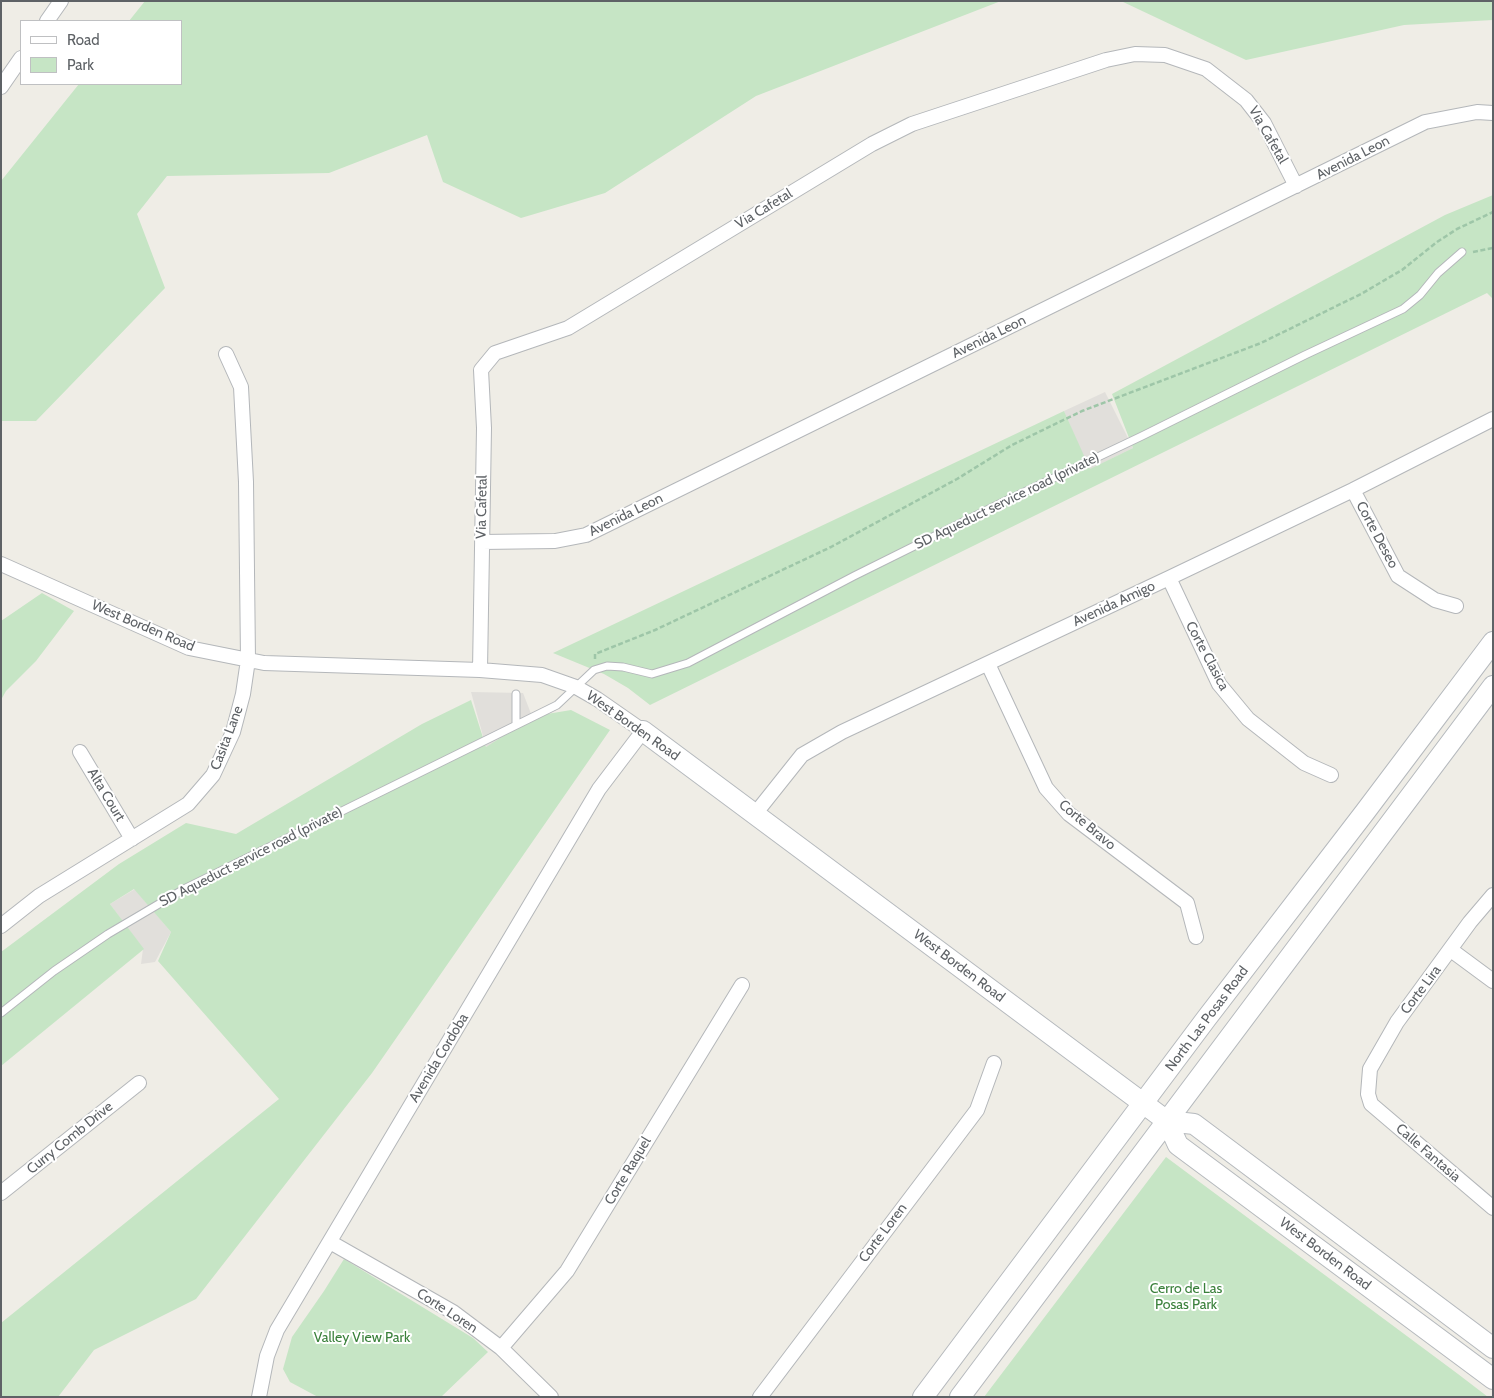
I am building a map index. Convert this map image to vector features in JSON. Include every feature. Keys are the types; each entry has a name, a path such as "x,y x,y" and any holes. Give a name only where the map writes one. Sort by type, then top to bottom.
{"street":[{"path":"48,20 61,1"},
{"name":"Via Cafetal","path":"480,670 484,428 480,370 495,353 568,328 872,144 912,124 1106,60 1135,54 1165,56 1206,69 1246,100 1264,123 1296,186"},
{"path":"1,87 20,59"},
{"name":"Avenida Leon","path":"482,542 555,541 586,534 1425,122 1477,112 1493,114"},
{"name":"Casita Lane","path":"1,926 39,896 188,804 213,775 232,732 243,694 248,660 246,482 241,387 226,354"},
{"name":"Avenida Amigo","path":"755,814 802,755 842,732 1353,490 1493,419"},
{"name":"Corte Deseo","path":"1353,490 1398,576 1435,600 1456,606"},
{"name":"West Borden Road","path":"1,564 189,648 264,664 480,670 542,675 598,699 1167,1121 1178,1145 1493,1378"},
{"name":"Corte Clasica","path":"1169,578 1219,684 1248,719 1304,763 1331,775"},
{"name":"North Las Posas Road","path":"923,1397 1143,1103 1493,642"},
{"name":"Corte Bravo","path":"988,664 1046,788 1069,814 1187,903 1196,937"},
{"name":"North Las Posas Road","path":"960,1397 1493,686"},
{"name":"Avenida Cordoba","path":"259,1397 267,1356 276,1330 599,790 643,731"},
{"name":"Alta Court","path":"80,752 132,839"},
{"name":"Corte Lira","path":"1368,1094 1370,1069 1397,1022 1470,922 1493,895"},
{"path":"1451,950 1493,981"},
{"name":"Corte Raquel","path":"501,1348 567,1271 742,985"},
{"name":"Corte Loren","path":"760,1397 977,1110 994,1063"},
{"name":"Curry Comb Drive","path":"1,1193 139,1083"},
{"name":"Calle Fantasia","path":"1368,1094 1370,1104 1493,1208"},
{"name":"West Borden Road","path":"1167,1121 1194,1124 1493,1348"},
{"name":"Corte Loren","path":"330,1242 453,1312 501,1348 551,1397"}],"lane":[{"name":"SD Aqueduct service road (private)","path":"1,1014 54,971 108,934 186,888 557,705 594,670 607,666 623,667 652,674 688,664 854,576 990,508 1403,309 1420,295 1438,273 1462,252"},
{"path":"516,694 516,725"}],"path":[{"path":"599,668 594,663 595,654 655,630 831,547 957,479 1012,445 1082,410 1261,343 1361,294 1402,270 1437,242 1457,229 1493,212"},
{"path":"1462,252 1480,252 1493,248"}],"shaded area":[{"path":"1105,392 1133,448 1089,470 1064,411"},
{"path":"471,692 523,693 535,724 486,747"},
{"path":"135,889 171,932 155,962 141,964 143,949 110,904"}],"green space":[{"path":"145,1 1001,1 756,96 605,193 521,218 443,182 427,135 329,173 167,176 137,214 165,288 36,421 1,421 1,181 78,85 182,85 182,20 130,20"},
{"path":"1121,1 1493,1 1493,20 1404,25 1246,60"},
{"path":"1493,195 1493,299 1487,293 650,705 628,688 604,674 553,653 1064,411 1090,469 1133,448 1112,394 1445,215"},
{"path":"42,593 74,611 36,661 6,691 1,700 1,621"},
{"path":"471,700 486,747 535,716 571,710 610,730 372,1073 196,1299 94,1350 58,1397 1,1397 1,1323 279,1099 158,961 171,932 134,889 110,904 144,949 1,1066 1,952 119,864 186,823 236,834 422,724"},
{"name":"Cerro de Las Posas Park","path":"1166,1157 1458,1374 1488,1397 984,1397"},
{"name":"Valley View Park","path":"344,1259 473,1338 488,1352 441,1397 318,1397 290,1382 283,1369 292,1337"}]}
